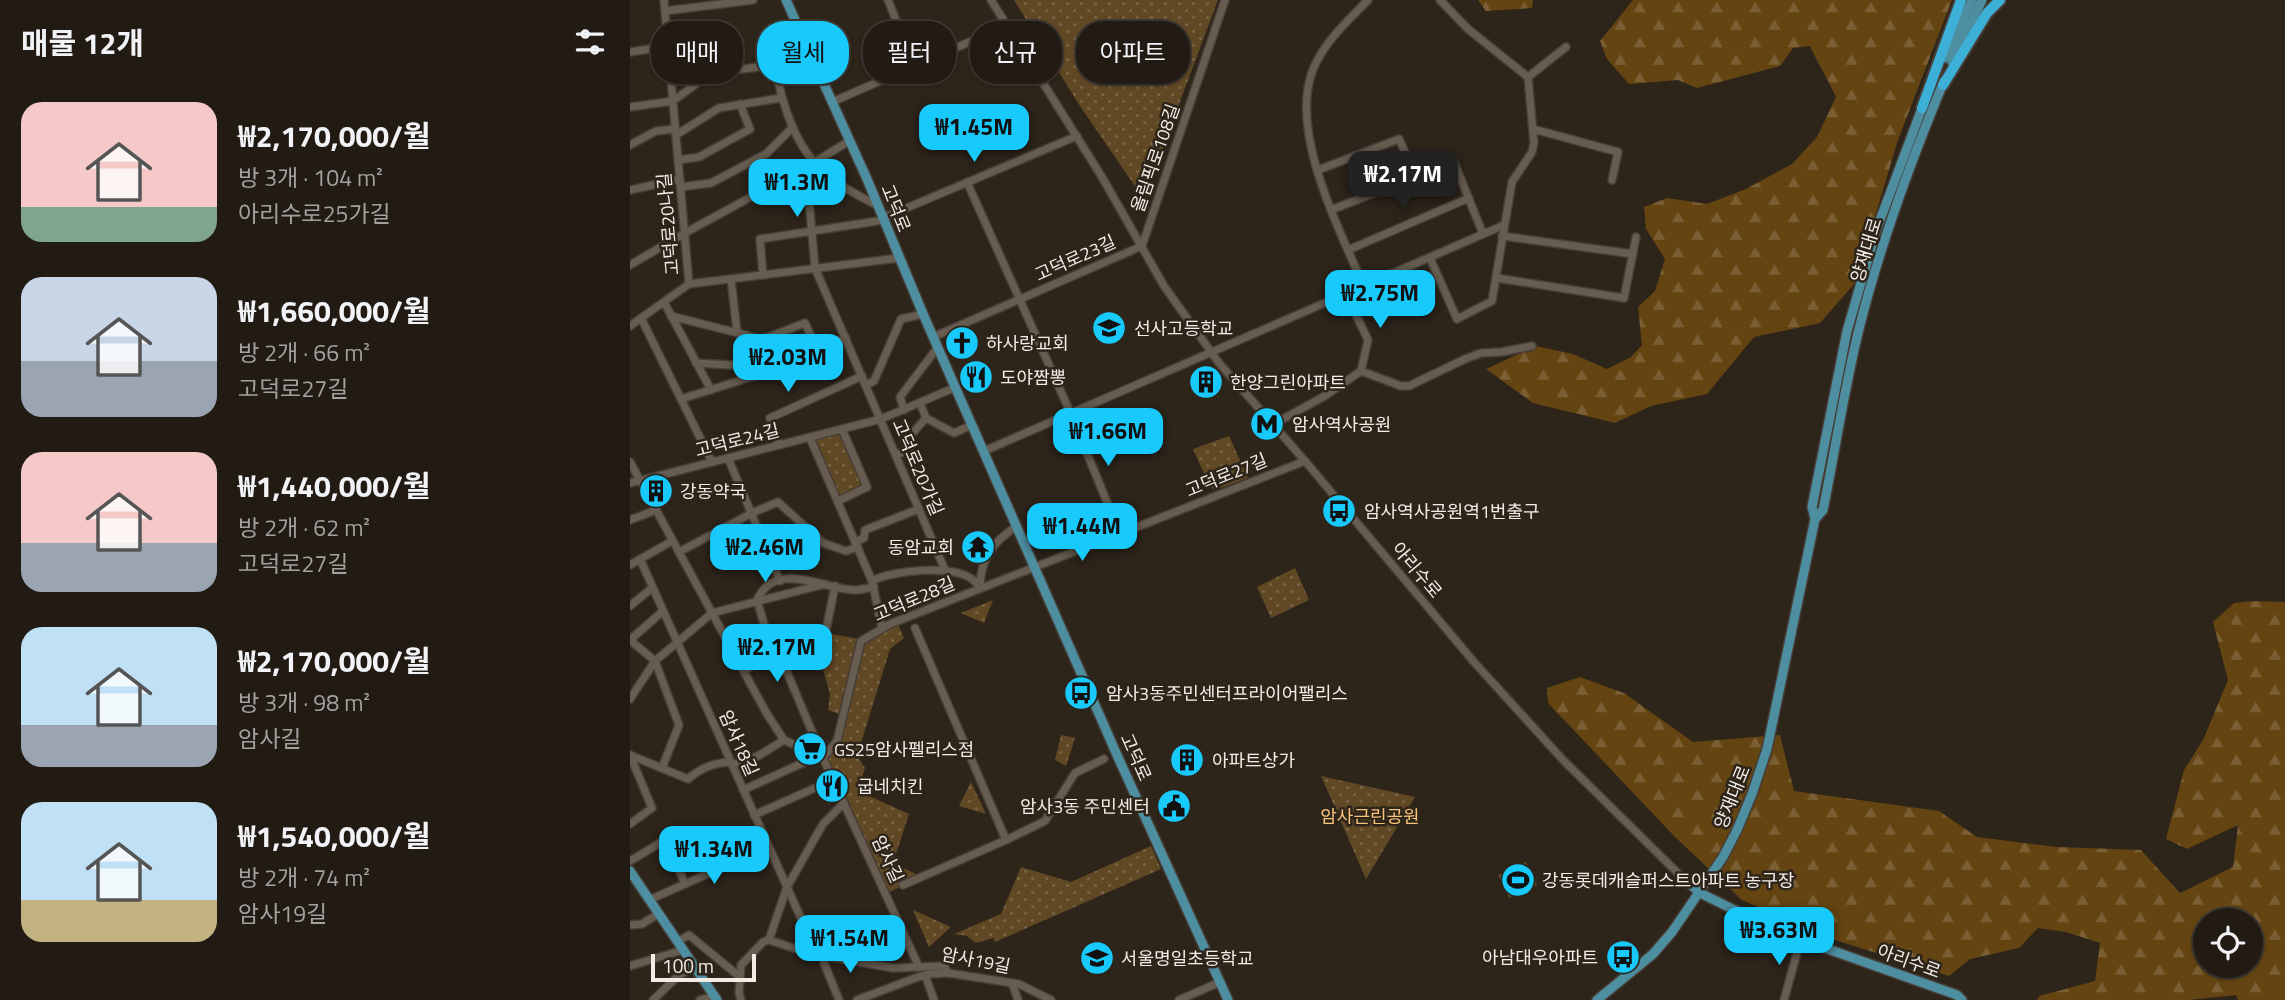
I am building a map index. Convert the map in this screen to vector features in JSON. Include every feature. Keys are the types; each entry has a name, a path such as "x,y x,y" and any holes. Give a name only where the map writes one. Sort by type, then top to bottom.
{"highway":[{"path":"1922,108 1961,0"},
{"path":"1943,85 1987,13 2000,0"}],"main road":[{"name":"고덕로","path":"786,0 795,21"},
{"name":"양재대로","path":"1597,1000 1653,954 1700,893 1737,830 1763,764 1815,519 1812,507 1847,331 1877,228 1922,108 1972,0"},
{"name":"양재대로","path":"1815,519 1823,510 1858,333 1872,283 1917,147 1982,0"},
{"name":"고덕로","path":"824,84 933,337 1228,1000"},
{"path":"630,871 715,998"},
{"name":"아리수로","path":"1683,878 1700,893 1800,942 1808,942 1858,959 1957,995 1962,1000"}],"street":[{"name":"고덕로20나길","path":"664,0 665,21"},
{"path":"664,11 753,0"},
{"path":"888,0 896,21"},
{"name":"아리수로","path":"991,0 1005,21"},
{"name":"올림픽로108길","path":"1142,246 1225,0"},
{"path":"1364,287 1331,210 1318,170 1309,135 1307,87 1326,44 1368,0"},
{"path":"1430,258 1457,319 1492,301 1512,182 1532,152 1534,143 1528,77 1468,29 1440,0"},
{"path":"1528,77 1566,47"},
{"path":"630,52 651,49"},
{"path":"630,107 673,100 711,73 757,67"},
{"name":"고덕로20나길","path":"672,84 689,284"},
{"path":"779,84 781,97 800,142 815,162 827,176 878,206"},
{"path":"832,102 873,84"},
{"name":"아리수로","path":"1045,84 1164,286 1211,352 1483,672 1564,761 1683,878"},
{"path":"630,145 656,131 676,132 719,108 781,97"},
{"name":"고덕로20나길","path":"678,160 699,157 750,129 740,104"},
{"path":"630,190 680,183 712,183 766,153 793,127"},
{"path":"1533,129 1618,152 1612,180"},
{"path":"763,275 760,239 883,219 1077,136"},
{"path":"1318,170 1399,139 1416,177"},
{"path":"630,265 849,141"},
{"path":"1331,210 1454,162 1483,234"},
{"name":"고덕로20가길","path":"806,167 816,268 944,570"},
{"name":"고덕로23길","path":"967,182 1021,299"},
{"path":"1348,250 1469,198"},
{"path":"984,451 1504,225"},
{"path":"1502,236 1633,254"},
{"path":"1497,278 1624,298 1636,237"},
{"name":"고덕로23길","path":"933,337 1142,246"},
{"path":"630,326 689,284 899,258"},
{"path":"731,279 737,332"},
{"path":"1272,425 1324,397 1361,371 1368,340 1346,294"},
{"path":"1021,299 1120,534"},
{"path":"664,302 711,390"},
{"path":"866,385 874,381 901,319 923,314"},
{"path":"671,316 737,332 804,356"},
{"path":"641,318 712,463"},
{"path":"760,340 805,323 817,350"},
{"path":"746,335 761,374"},
{"path":"681,399 761,374 846,338"},
{"path":"1361,371 1401,386 1409,386 1481,353 1532,346"},
{"path":"904,410 900,397 938,347"},
{"path":"696,363 757,363"},
{"path":"779,445 770,418 862,376"},
{"name":"고덕로24길","path":"630,483 881,419 956,387"},
{"path":"920,403 926,418 954,433 972,425"},
{"path":"896,455 910,449 909,437 926,418"},
{"path":"838,501 867,487 842,429"},
{"path":"810,438 873,584 882,628"},
{"path":"728,458 780,581 773,582 757,600"},
{"name":"고덕로27길","path":"1035,566 1305,461"},
{"path":"630,462 784,740 821,757"},
{"path":"679,552 778,502 823,543 846,551 864,538 866,530 919,509"},
{"path":"630,520 656,510"},
{"path":"980,588 985,555 1000,537 1017,526"},
{"path":"630,565 672,541"},
{"name":"암사18길","path":"640,559 787,887"},
{"name":"고덕로28길","path":"821,757 837,741 861,641 882,628 1035,566"},
{"name":"고덕로28길","path":"780,581 795,579 856,590 873,584 884,575 944,570 972,578 980,588"},
{"path":"630,699 655,661 712,613 757,600 808,590 825,583"},
{"path":"809,657 812,641 824,640 835,586"},
{"path":"630,606 652,588"},
{"name":"암사길","path":"757,600 769,641 782,660 821,757 919,967"},
{"path":"662,768 679,726 655,661 630,640 663,611"},
{"path":"915,628 1006,840"},
{"path":"744,671 759,661 782,660"},
{"path":"630,824 652,808 630,755 688,779 700,769 720,762 731,763 758,756 784,740"},
{"path":"743,790 821,757"},
{"path":"903,885 1045,821 1075,773 1104,759"},
{"path":"754,815 833,780"},
{"path":"741,1000 741,965 763,942 769,940 787,887 823,824 844,803"},
{"path":"630,861 660,843 668,843 685,884"},
{"path":"649,900 768,847"},
{"path":"787,887 817,954"},
{"path":"630,925 642,923 658,914"},
{"path":"630,955 632,965 680,946 689,935 740,977"},
{"name":"암사19길","path":"769,940 817,954 893,968 943,966 948,973 1019,984 1051,1000"},
{"path":"1784,1000 1800,942"},
{"path":"824,963 839,1000"},
{"path":"653,1000 678,976 694,967"},
{"path":"857,1000 925,975 948,973"},
{"path":"925,975 934,1000"},
{"path":"1178,1000 1220,982"},
{"path":"1012,983 1018,1000"},
{"path":"882,991 885,1000"},
{"path":"700,1000 715,998"}],"green space":[{"path":"1014,0 1218,0 1190,75 1190,21 1076,21 1076,84 1187,84 1145,195 1141,195 1062,77 1062,21 1027,21"},
{"path":"1478,0 1533,0 1532,8 1486,11"},
{"path":"1633,0 1952,0 1898,140 1855,283 1820,323 1754,337 1707,394 1651,406 1615,423 1533,403 1486,369 1536,346 1573,354 1607,369 1631,357 1642,345 1638,307 1655,291 1665,259 1646,229 1644,207 1667,198 1707,204 1746,189 1792,164 1817,137 1836,97 1810,46 1793,48 1780,66 1697,88 1678,80 1629,84 1607,59 1600,41"},
{"path":"840,432 862,485 838,496 813,439"},
{"path":"1229,436 1248,478 1215,490 1210,487 1193,449"},
{"path":"1295,568 1309,600 1271,618 1257,587"},
{"path":"993,600 984,623 961,613"},
{"path":"2285,602 2285,1000 2238,1000 2236,995 2189,1000 2037,1000 2039,996 2095,981 2100,943 2066,932 2038,928 2019,948 1970,959 1949,976 1829,938 1742,900 1675,837 1548,703 1547,688 1580,677 1624,693 1693,742 1780,735 1794,791 1939,811 1977,837 2057,847 2141,850 2180,893 2233,867 2238,825 2187,849 2166,839 2184,770 2203,740 2228,680 2213,622 2234,603"},
{"path":"898,624 904,638 890,649 857,756 865,768 858,791 909,814 893,863 922,877 887,893 823,758 837,741 861,641"},
{"path":"827,633 859,639 842,715 828,710 830,694 822,665"},
{"path":"1061,735 1075,738 1066,766 1055,760"},
{"name":"암사근린공원","path":"1321,776 1415,797 1366,879"},
{"path":"971,782 986,814 959,806"},
{"path":"1151,846 1161,869 995,942 993,938 976,943 967,936 954,934 1001,914 1021,867 1071,882"},
{"name":"강동롯데캐슬퍼스트아파트 농구장","path":"1526,862 1537,885 1509,898 1498,875"},
{"path":"913,910 951,927 929,947"}],"place":[{"name":"선사고등학교","path":"1109,328"},
{"name":"하사랑교회","path":"962,343"},
{"name":"도야짬뽕","path":"976,377"},
{"name":"한양그린아파트","path":"1206,382"},
{"name":"암사역사공원","path":"1267,424"},
{"name":"강동약국","path":"656,491"},
{"name":"암사역사공원역1번출구","path":"1339,511"},
{"name":"동암교회","path":"978,547"},
{"name":"암사3동주민센터프라이어팰리스","path":"1081,693"},
{"name":"GS25암사펠리스점","path":"810,749"},
{"name":"아파트상가","path":"1187,760"},
{"name":"굽네치킨","path":"832,786"},
{"name":"암사3동 주민센터","path":"1174,806"},
{"name":"강동롯데캐슬퍼스트아파트 농구장","path":"1518,880"},
{"name":"아남대우아파트","path":"1623,957"},
{"name":"서울명일초등학교","path":"1097,958"}]}
